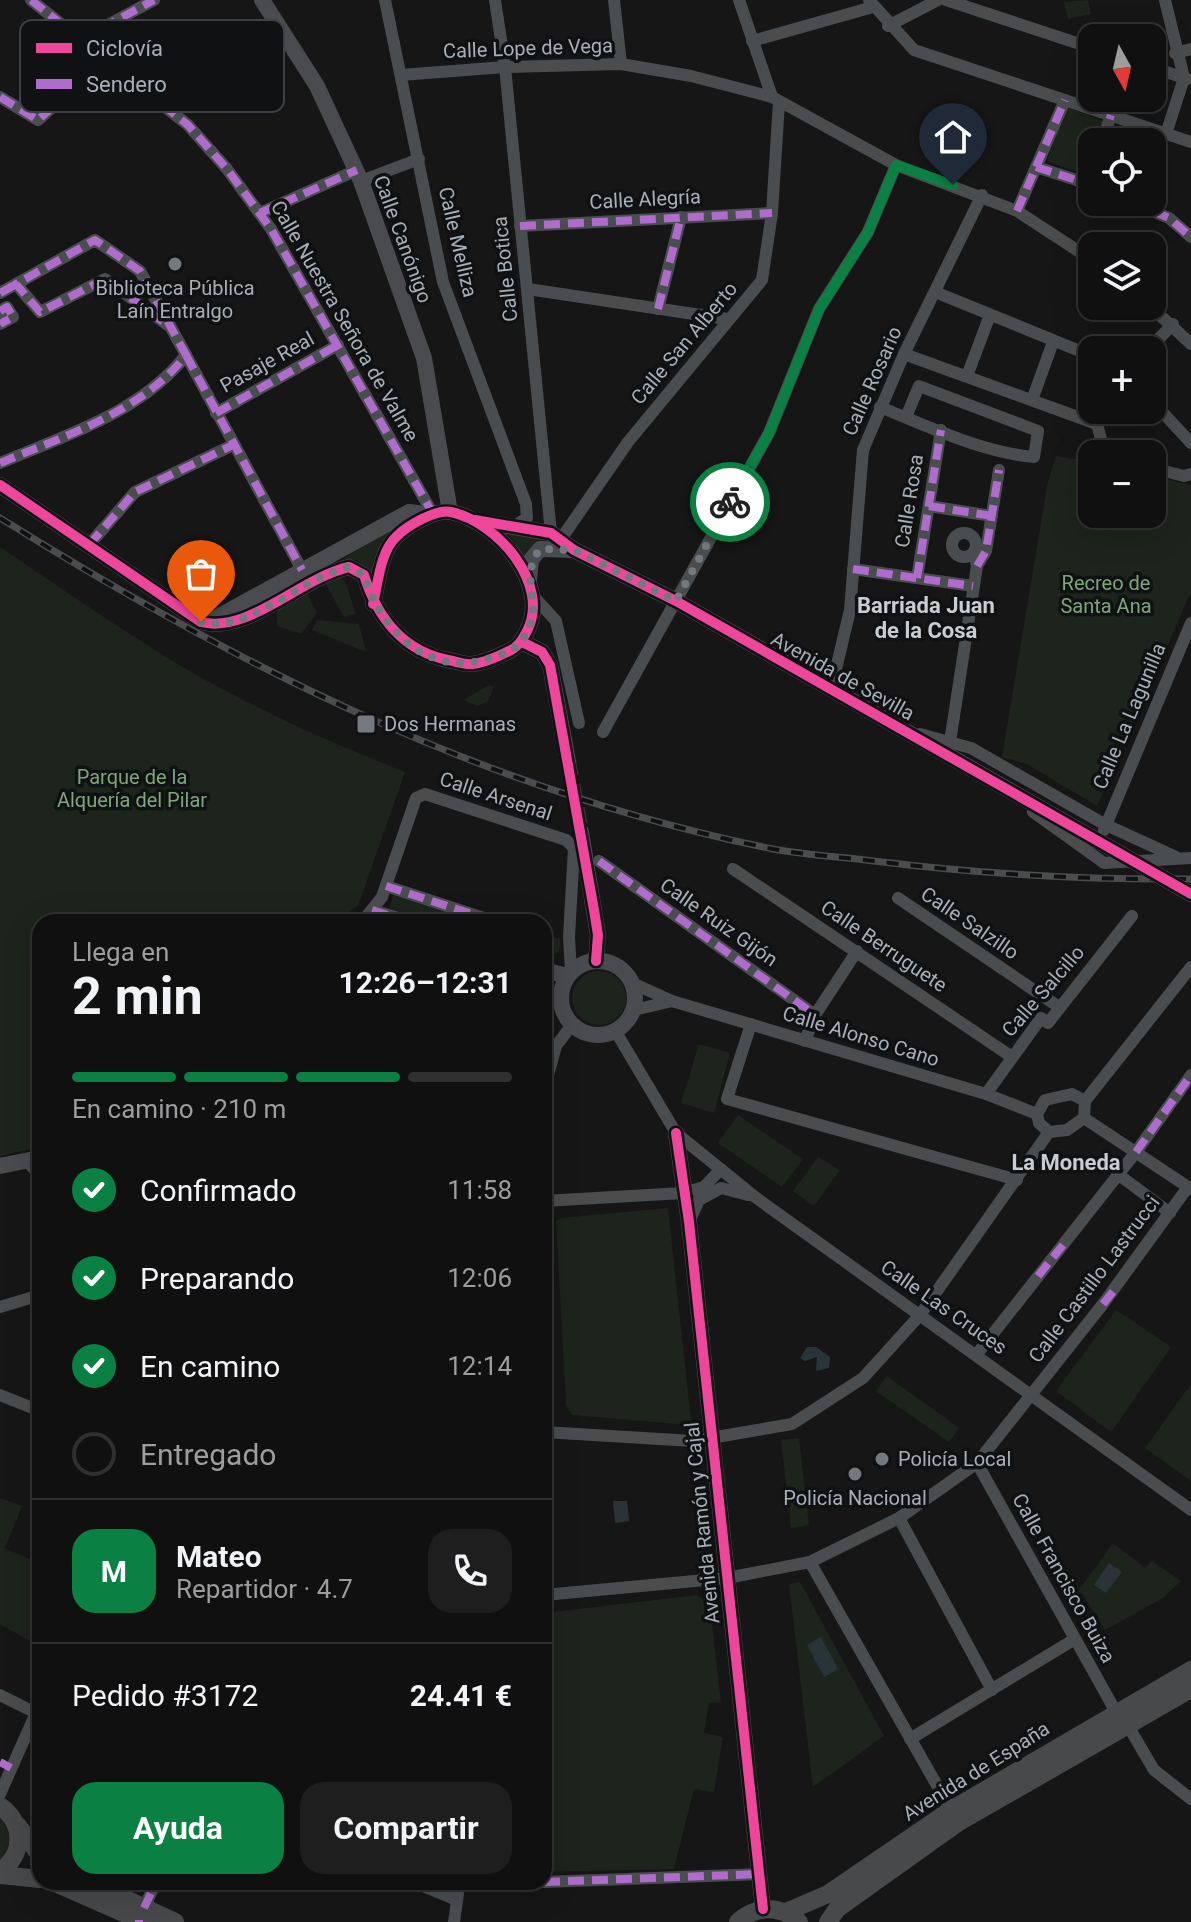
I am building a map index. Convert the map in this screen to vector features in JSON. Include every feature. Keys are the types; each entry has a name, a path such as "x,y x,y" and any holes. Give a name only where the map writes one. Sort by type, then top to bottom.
{"main road":[{"name":"Avenida de España","path":"828,1922 837,1909 959,1822 1191,1670"},
{"name":"Avenida de España","path":"792,1917 951,1810 1121,1718 1191,1689"},
{"path":"0,1806 32,1845"},
{"path":"0,1873 13,1860 18,1849 17,1826"},
{"path":"0,1873 32,1878"},
{"path":"73,1890 141,1918 175,1922"},
{"path":"101,1890 141,1918"},
{"path":"738,1922 763,1909 792,1917"}],"street":[{"name":"Calle Nuestra Señora de Valme","path":"31,0 56,20"},
{"path":"117,20 154,0"},
{"name":"Calle Canónigo","path":"262,0 275,20"},
{"name":"Calle Melliza","path":"385,0 443,282 526,504 527,518 516,525"},
{"name":"Calle Botica","path":"495,0 505,67 520,226 562,540"},
{"path":"614,0 621,64"},
{"path":"739,0 776,100"},
{"path":"888,26 938,0"},
{"path":"946,0 1078,43"},
{"path":"1165,0 1175,53 1188,79 1166,134 1191,142"},
{"path":"752,41 871,3 888,26 914,50 1149,128"},
{"name":"Calle Canónigo","path":"284,34 317,86 359,176 424,358 450,512"},
{"path":"1175,53 1191,49"},
{"name":"Calle Lope de Vega","path":"401,75 505,67 621,64 691,76 776,100 896,165 982,195 1017,211 1078,251"},
{"path":"1166,72 1188,79"},
{"path":"0,97 20,109"},
{"name":"Calle San Alberto","path":"562,540 628,442 762,280 772,213 776,100"},
{"path":"1017,211 1065,100"},
{"path":"25,112 38,120 47,112"},
{"name":"Calle Nuestra Señora de Valme","path":"171,112 188,125 260,213 338,345 432,515"},
{"path":"1107,128 1111,115"},
{"path":"260,213 359,176 419,159"},
{"path":"603,732 769,433 819,309 868,232 896,165"},
{"path":"1036,167 1078,177"},
{"name":"Calle Rosario","path":"831,690 850,610 863,450 904,354 982,195"},
{"name":"Calle Alegría","path":"520,226 772,213"},
{"path":"1164,216 1191,237"},
{"path":"658,309 681,217"},
{"path":"0,293 95,240 140,271 302,570"},
{"path":"16,284 40,312 105,279 169,326"},
{"path":"528,289 727,319"},
{"path":"935,292 1078,351"},
{"path":"0,311 7,307 13,317"},
{"path":"0,324 36,307"},
{"path":"967,376 990,315"},
{"path":"1166,319 1191,344"},
{"path":"1161,336 1173,324"},
{"path":"1032,400 1053,342"},
{"name":"Pasaje Real","path":"216,413 338,345"},
{"path":"904,354 1078,417"},
{"path":"0,463 101,420 168,378 186,355"},
{"path":"880,407 906,417 1007,455 1034,457 1038,431 919,386 906,417"},
{"path":"1166,416 1191,443"},
{"path":"1097,424 1101,440"},
{"name":"Calle Rosa","path":"917,578 941,430"},
{"path":"87,544 135,492 233,445"},
{"path":"950,742 973,586 977,566 986,551 999,470"},
{"path":"1166,472 1184,476 1191,474"},
{"path":"0,474 87,544"},
{"path":"0,485 201,622 214,626 244,620 324,573 349,567 364,575 373,604 399,637 428,656 471,665 505,653 522,642 533,620 535,598 529,580 513,555 486,530 450,512 432,515 409,512 219,618 201,622"},
{"path":"929,506 992,516"},
{"path":"373,604 382,564 395,536 432,515"},
{"name":"Avenida de Sevilla","path":"467,519 516,525 562,540 676,601 1191,894"},
{"path":"529,580 531,560 540,549 562,540"},
{"path":"974,552 977,566"},
{"path":"853,569 973,586"},
{"path":"535,598 556,621 579,723"},
{"name":"Calle La Lagunilla","path":"1104,824 1191,623"},
{"path":"522,642 542,652 550,665 568,761"},
{"path":"906,732 971,748 1104,824 1185,858"},
{"path":"906,732 942,759 1042,818 1104,863 1185,858"},
{"name":"Calle Arsenal","path":"369,914 386,886 416,798 425,794 566,840 574,848 569,973"},
{"path":"1104,824 1104,863"},
{"path":"581,832 598,935 596,961"},
{"name":"Calle Ruiz Gijón","path":"599,861 815,1015"},
{"name":"Calle Berruguete","path":"733,869 1012,1057"},
{"path":"386,886 472,914"},
{"name":"Calle Salzillo","path":"898,898 1059,1007"},
{"path":"372,910 385,914"},
{"name":"Calle Salcillo","path":"986,1094 1041,1018 1048,1023 1132,916"},
{"path":"805,1041 815,1015 857,951"},
{"path":"552,971 569,973 596,961 616,965 632,983 634,1010 627,1023 616,1032 600,1036 585,1034 571,1026 560,1001 569,973"},
{"path":"1084,1118 1085,1101 1191,967"},
{"name":"Calle Alonso Cano","path":"632,983 672,1001 986,1094 1037,1114"},
{"name":"Calle Alonso Cano","path":"634,1010 672,1001"},
{"path":"751,1024 727,1099 1017,1180"},
{"path":"552,1059 556,1046 571,1026"},
{"path":"616,1032 676,1133"},
{"path":"977,1354 1119,1175 1191,1075"},
{"path":"1084,1118 1067,1130 1049,1132 1039,1123 1037,1114 1045,1100 1055,1095 1072,1094 1085,1101"},
{"path":"1084,1118 1190,1188"},
{"path":"552,1432 712,1440 792,1424 863,1378 920,1315 1049,1132"},
{"name":"Calle Las Cruces","path":"676,1133 755,1197 1191,1510"},
{"name":"Avenida Ramón y Cajal","path":"676,1133 689,1222 763,1909"},
{"path":"0,1166 32,1160"},
{"path":"552,1201 683,1193 704,1187 721,1169"},
{"path":"1119,1175 1170,1213"},
{"path":"689,1222 699,1200 721,1188 755,1197"},
{"name":"Calle Castillo Lastrucci","path":"552,1594 727,1578 810,1562 899,1518 977,1463 1115,1289 1190,1188"},
{"path":"0,1307 32,1297"},
{"path":"0,1395 32,1408"},
{"name":"Calle Francisco Buiza","path":"977,1463 1147,1761 1191,1799"},
{"path":"899,1518 992,1690"},
{"path":"810,1562 951,1810"},
{"path":"910,1739 1075,1639"},
{"path":"0,1695 32,1706"},
{"path":"0,1794 5,1765 32,1721"},
{"path":"552,1882 761,1874"},
{"path":"141,1918 153,1890"},
{"path":"433,1890 457,1900"},
{"path":"454,1922 459,1890"}],"green space":[{"path":"1088,0 1091,14 1068,19 1064,2"},
{"path":"1066,107 1104,121 1101,128 1078,128 1078,172 1047,161"},
{"name":"Recreo de Santa Ana","path":"1056,456 1078,460 1078,528 1166,528 1166,479 1191,485 1191,592 1097,806 1027,764 1002,757 1048,481"},
{"path":"389,528 372,575 357,560 340,561"},
{"path":"503,528 546,539 534,546 523,560"},
{"name":"Parque de la Alquería del Pilar","path":"0,547 209,682 306,730 405,772 358,906 344,914 32,914 32,1149 0,1156"},
{"path":"339,576 346,584 356,614 344,617 324,581"},
{"path":"305,590 317,612 301,634 277,626 277,606"},
{"path":"317,620 359,624 366,652 312,630"},
{"path":"489,685 494,687 488,701 478,706 463,700"},
{"path":"402,887 487,914 392,914 389,911 394,890"},
{"path":"552,936 561,940 559,952 552,953"},
{"path":"599,971 618,979 626,998 618,1017 599,1025 580,1017 572,998 580,979"},
{"path":"699,1044 730,1053 714,1113 681,1103"},
{"path":"738,1115 803,1159 782,1187 718,1143"},
{"path":"818,1157 840,1170 814,1206 793,1191"},
{"path":"668,1208 691,1421 689,1425 572,1415 566,1405 556,1221 561,1218"},
{"path":"1116,1310 1171,1347 1111,1432 1056,1391"},
{"path":"887,1376 959,1428 949,1442 876,1391"},
{"path":"1191,1384 1191,1481 1145,1448"},
{"path":"799,1438 809,1525 791,1528 781,1440"},
{"path":"0,1498 22,1506 5,1548 32,1560 32,1642 0,1624"},
{"path":"1113,1543 1145,1568 1152,1561 1181,1581 1163,1598 1105,1630 1082,1593 1077,1593"},
{"path":"800,1582 884,1736 813,1787 789,1584"},
{"path":"697,1595 710,1605 721,1703 709,1702 704,1733 723,1737 714,1792 694,1789 674,1869 552,1872 552,1612"},
{"path":"0,1816 9,1839 0,1863"}],"shaded area":[{"path":"807,1347 816,1347 830,1357 829,1368 816,1371 817,1357 805,1361 800,1358"},
{"path":"613,1501 627,1501 629,1521 615,1523"},
{"path":"1109,1563 1122,1572 1106,1593 1094,1585"},
{"path":"821,1637 838,1669 824,1677 807,1645"}],"tunnel":[{"path":"568,761 581,832"}],"railway":[{"path":"0,518 92,574 277,675 468,759 566,794 668,824 798,853 993,873 1191,879"}],"marked path":[{"path":"31,0 56,20"},
{"path":"117,20 154,0"},
{"path":"0,97 20,109"},
{"path":"1017,211 1065,100"},
{"path":"25,112 38,120 47,112"},
{"path":"172,112 188,125 227,169 271,229 433,514"},
{"path":"1107,128 1111,115"},
{"path":"1036,167 1078,180"},
{"path":"260,213 357,170"},
{"path":"520,226 772,213"},
{"path":"1164,216 1191,237"},
{"path":"658,309 681,217"},
{"path":"0,463 125,407 168,375 186,355 140,271 95,240 16,284 40,312 105,279 169,326"},
{"path":"0,293 16,284"},
{"path":"0,311 7,307 13,317 0,324"},
{"path":"216,413 338,345"},
{"path":"186,355 302,570"},
{"path":"917,578 941,430"},
{"path":"89,545 135,492 233,445"},
{"path":"977,566 986,551 999,470"},
{"path":"929,506 992,516"},
{"path":"853,569 973,586"},
{"path":"599,861 815,1015"},
{"path":"386,886 472,914"},
{"path":"372,910 385,914"},
{"path":"1136,1152 1191,1075"},
{"path":"1038,1276 1063,1245"},
{"path":"1103,1304 1115,1289"},
{"path":"0,1762 11,1768"},
{"path":"552,1882 761,1874"},
{"path":"144,1908 152,1890"}],"cycle path":[{"path":"0,485 201,622 219,624 256,613 312,582 349,567 364,575 369,590 376,605 394,630 418,649 448,660 476,663 511,650 523,638 533,613 532,594 516,558 486,528 451,512 422,519 391,542 383,559 378,578 375,596 373,604"},
{"path":"475,520 551,533 574,550 676,601 1191,894"},
{"path":"522,642 542,652 550,665 598,935 596,961"},
{"path":"676,1133 689,1222 763,1909"}],"way so far":[{"path":"201,622 214,626 244,620 324,573 349,567 364,575 373,604 399,637 428,656 471,665 513,650 522,642 533,620 535,598 529,580 531,560 540,549 574,550 676,601 730,502"}],"place":[{"name":"Biblioteca Pública Laín Entralgo","path":"175,264"},
{"name":"Dos Hermanas","path":"366,724"},
{"name":"Policía Local","path":"882,1459"},
{"name":"Policía Nacional","path":"855,1474"}],"district":[{"name":"Barriada Juan de la Cosa","path":"926,618"},
{"name":"La Moneda","path":"1066,1162"}],"route":[{"path":"730,502 769,433 819,309 868,232 896,165 953,185"}]}
